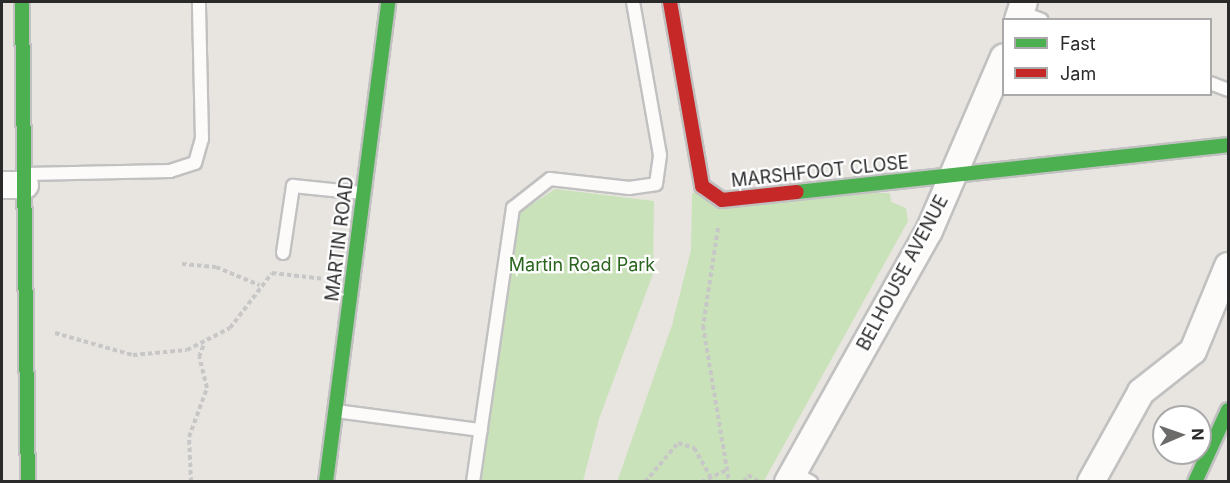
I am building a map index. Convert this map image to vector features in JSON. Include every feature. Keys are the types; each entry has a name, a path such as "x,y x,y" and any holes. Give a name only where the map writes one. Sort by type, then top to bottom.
{"street":[{"path":"22,2 17,182 26,324 28,482"},
{"name":"MARTIN ROAD","path":"326,482 388,2"},
{"name":"MARSHFOOT CLOSE","path":"670,2 696,171 702,186 722,200 1228,145"},
{"name":"BELHOUSE AVENUE","path":"798,478 955,176 1002,62"},
{"path":"1091,482 1142,392 1193,351 1228,267"},
{"path":"1196,482 1228,410"}],"lane":[{"path":"17,182 170,171 195,163 202,139 198,2"},
{"path":"473,482 513,208 550,179 629,188 656,184 660,155 633,2"},
{"path":"1212,84 1228,90"},
{"path":"283,253 293,186 364,194"},
{"path":"335,411 480,430"}],"path":[{"path":"722,200 703,327 729,482"},
{"path":"182,264 216,267 259,285"},
{"path":"26,324 133,355 154,356 204,343 230,328 259,285 272,273 352,283"},
{"path":"191,482 189,436 207,388 199,357 204,343"},
{"path":"645,482 678,443 694,448 711,478"},
{"path":"701,482 727,470"},
{"path":"744,482 748,475 759,482"}],"green space":[{"name":"Martin Road Park","path":"555,189 654,201 653,274 599,419 583,481 479,482 519,213"},
{"path":"692,193 890,193 891,202 906,208 908,221 764,481 617,482 672,325 691,250"}],"traffic: fast":[{"path":"22,2 28,482"},
{"path":"326,482 388,2"},
{"path":"797,192 1228,145"},
{"path":"1195,482 1228,410"}],"traffic: jam":[{"path":"670,2 702,186 722,200 797,192"}]}
